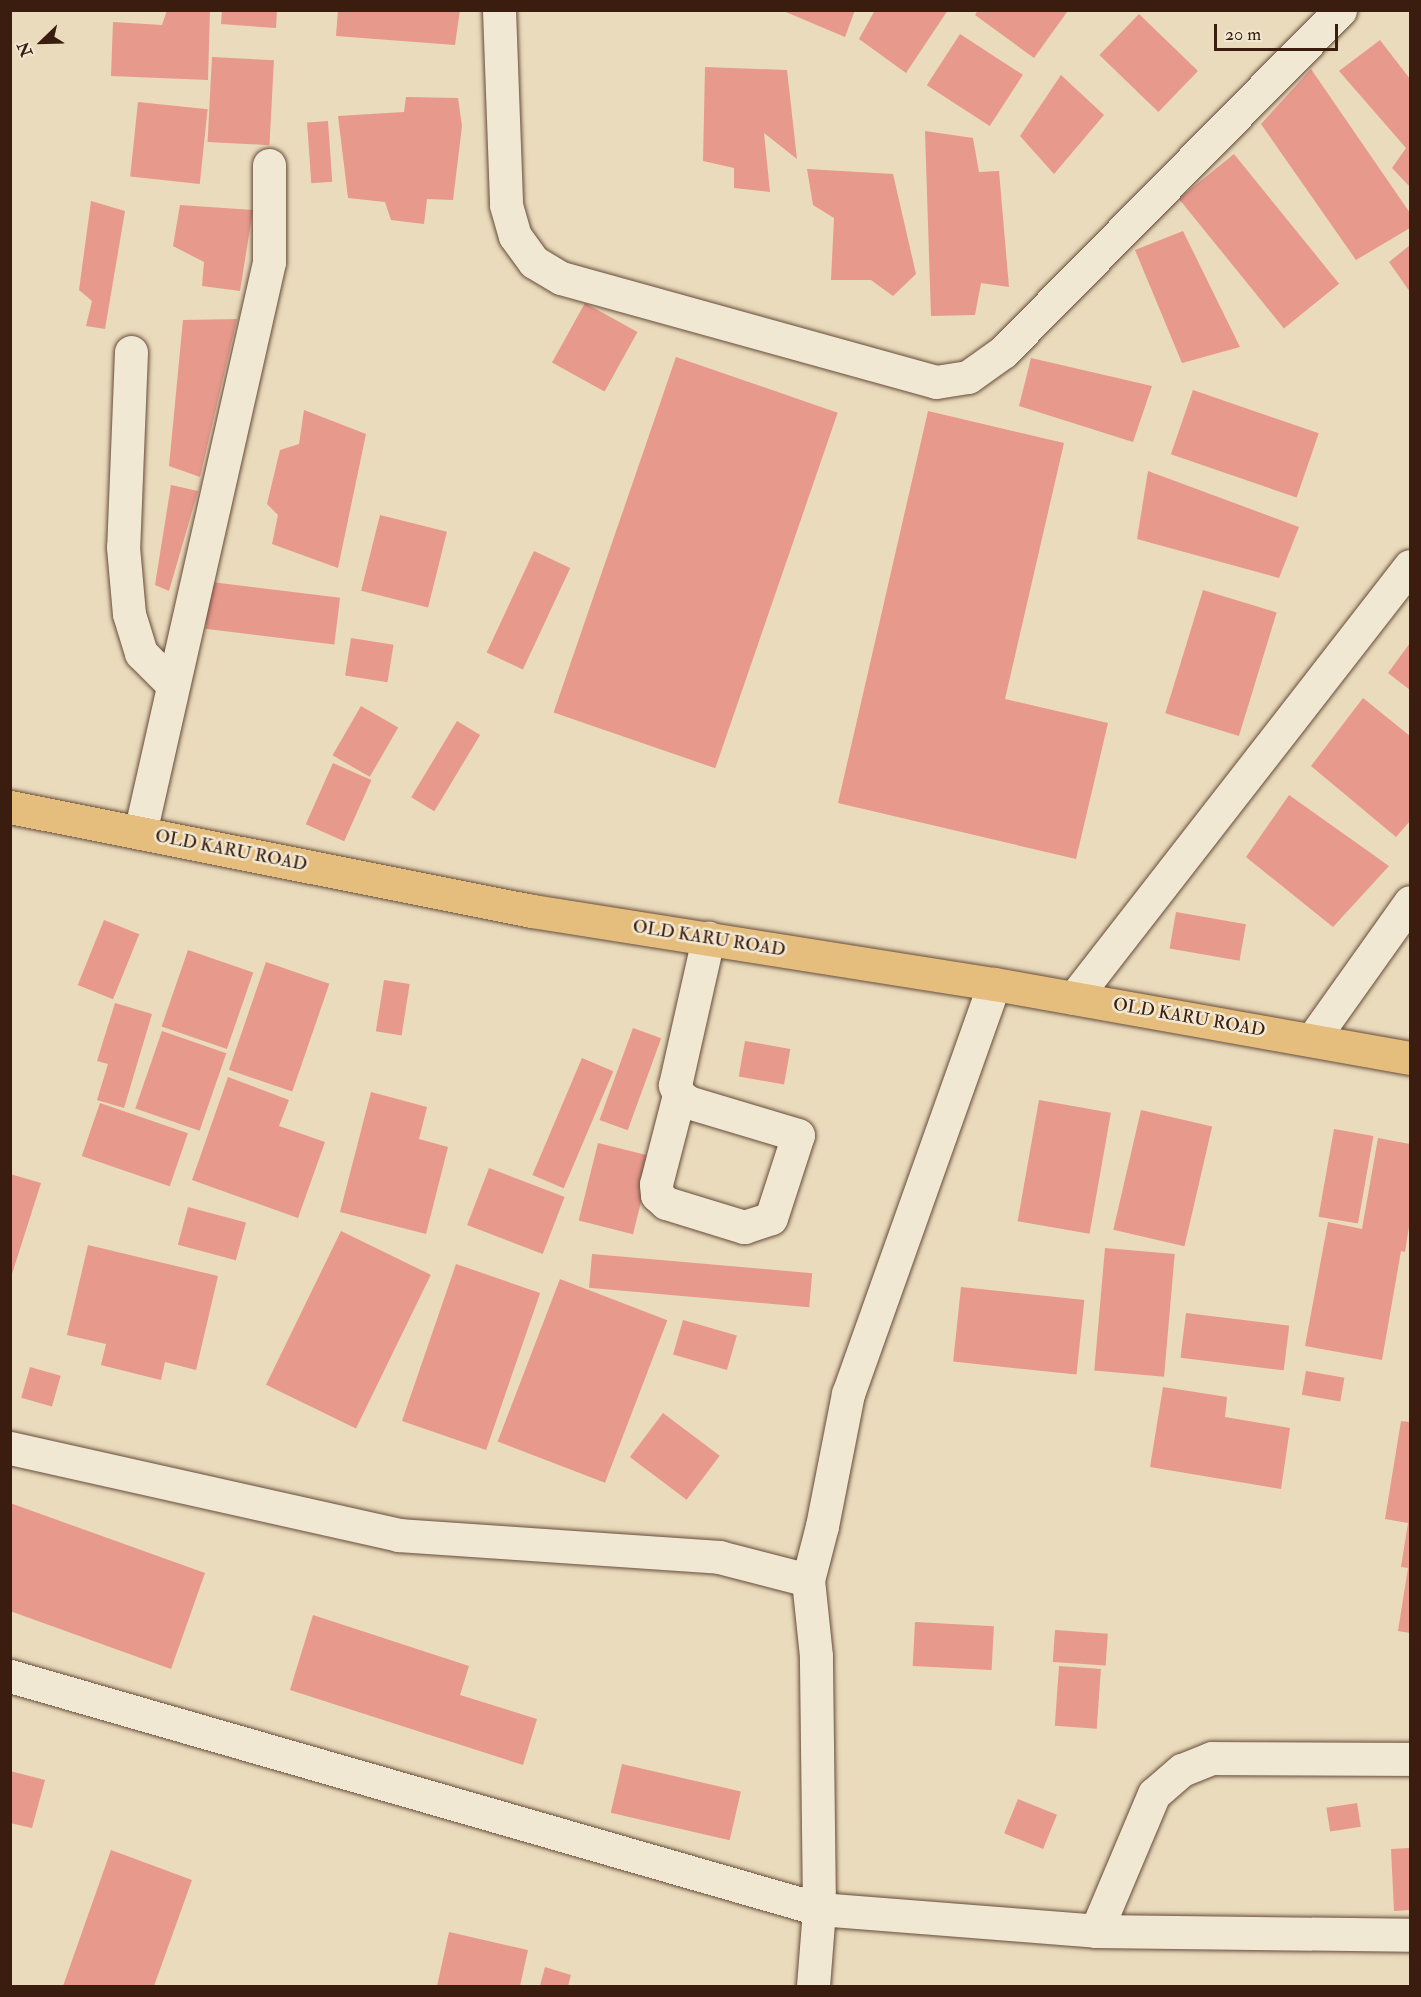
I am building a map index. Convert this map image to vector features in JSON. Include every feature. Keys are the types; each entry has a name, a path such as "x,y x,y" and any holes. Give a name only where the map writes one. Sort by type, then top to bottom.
{"main road":[{"name":"OLD KARU ROAD","path":"10,807 532,911 994,984 1410,1058"}],"street":[{"path":"499,10 506,205 515,236 534,262 561,278 936,382 968,377 1002,352 1340,10"},
{"path":"140,833 268,262 269,165"},
{"path":"131,352 123,547 129,614 141,653 173,685"},
{"path":"1074,998 1410,566"},
{"path":"1312,1040 1410,902"},
{"path":"679,1095 656,1184 657,1195 666,1203 744,1227 771,1218 798,1135 688,1102 679,1095 675,1085 708,938"},
{"path":"813,1986 819,1909 816,1656 808,1580 822,1526 848,1394 994,984"},
{"path":"10,1448 398,1535 719,1557 808,1580"},
{"path":"10,1677 819,1909 1096,1931 1410,1935"},
{"path":"1096,1931 1154,1794 1182,1770 1212,1758 1410,1759"}],"building":[{"path":"167,10 210,10 208,80 111,76 113,22 162,25"},
{"path":"222,10 277,10 276,28 221,24"},
{"path":"338,10 460,10 455,45 336,36"},
{"path":"781,10 855,10 845,37"},
{"path":"875,10 948,10 906,73 859,39"},
{"path":"978,10 1065,10 1067,12 1034,58 975,15"},
{"path":"1139,14 1198,71 1158,112 1099,55"},
{"path":"960,34 1023,75 990,126 927,85"},
{"path":"1380,40 1410,79 1410,187 1392,168 1406,148 1339,71"},
{"path":"212,57 274,60 269,145 208,142"},
{"path":"705,67 787,70 797,159 764,133 770,192 734,188 734,168 703,161"},
{"path":"1311,69 1410,213 1410,228 1356,260 1261,124"},
{"path":"1061,75 1104,115 1054,174 1020,136"},
{"path":"406,97 458,98 462,126 453,200 427,199 424,224 391,220 385,202 348,198 338,116 404,112"},
{"path":"138,102 208,109 200,184 130,177"},
{"path":"328,121 332,182 311,183 307,122"},
{"path":"925,131 973,138 979,172 999,171 1009,287 981,283 975,315 931,316"},
{"path":"1234,154 1339,284 1284,328 1179,199"},
{"path":"807,169 893,174 916,274 893,296 871,280 831,280 834,218 813,205"},
{"path":"91,201 125,211 105,329 86,326 92,301 79,290"},
{"path":"180,205 253,210 240,291 202,286 204,262 173,246"},
{"path":"1183,231 1240,347 1182,363 1135,250"},
{"path":"1410,245 1410,292 1389,262"},
{"path":"585,303 637,332 605,392 552,362"},
{"path":"237,319 200,477 169,466 183,320"},
{"path":"676,357 838,413 715,768 554,713"},
{"path":"1031,358 1152,386 1133,442 1019,406"},
{"path":"1193,390 1319,433 1297,498 1171,454"},
{"path":"304,410 366,434 338,568 272,544 278,515 267,504 280,450 299,444"},
{"path":"928,411 1064,443 1005,699 1108,723 1076,859 838,803"},
{"path":"1148,471 1299,527 1279,578 1137,539"},
{"path":"171,485 198,491 169,591 155,585"},
{"path":"380,515 447,532 428,607 361,591"},
{"path":"534,551 570,568 523,669 487,653"},
{"path":"211,582 340,598 334,644 205,629"},
{"path":"1203,590 1277,613 1239,736 1165,713"},
{"path":"351,638 393,645 388,682 345,676"},
{"path":"1410,643 1410,690 1388,673"},
{"path":"1363,698 1410,736 1410,821 1396,837 1311,766"},
{"path":"361,706 398,728 370,777 332,755"},
{"path":"457,721 480,735 434,811 411,797"},
{"path":"333,763 371,780 344,841 306,824"},
{"path":"1289,795 1389,866 1333,927 1246,857"},
{"path":"1176,912 1246,924 1239,961 1170,948"},
{"path":"104,920 139,934 113,999 78,985"},
{"path":"188,950 253,972 227,1049 162,1027"},
{"path":"266,962 329,984 292,1092 229,1070"},
{"path":"384,980 410,984 402,1035 376,1031"},
{"path":"115,1003 152,1014 124,1108 97,1100 108,1064 97,1061"},
{"path":"633,1028 661,1038 628,1130 599,1120"},
{"path":"162,1031 226,1053 200,1131 135,1109"},
{"path":"745,1041 790,1049 784,1084 739,1076"},
{"path":"582,1058 613,1071 564,1188 532,1175"},
{"path":"228,1077 289,1100 279,1126 325,1142 298,1218 192,1180"},
{"path":"371,1092 427,1107 419,1139 448,1147 426,1234 340,1212"},
{"path":"1039,1100 1111,1113 1090,1234 1018,1221"},
{"path":"100,1103 188,1133 170,1186 82,1156"},
{"path":"1141,1110 1212,1126 1184,1246 1113,1230"},
{"path":"1334,1129 1373,1136 1358,1224 1319,1217"},
{"path":"1378,1138 1410,1144 1410,1220 1405,1252 1401,1251 1382,1360 1305,1346 1328,1222 1362,1229"},
{"path":"598,1143 652,1157 633,1234 579,1221"},
{"path":"489,1168 565,1197 543,1254 467,1225"},
{"path":"10,1174 41,1183 11,1277 10,1277"},
{"path":"188,1207 246,1223 236,1260 178,1245"},
{"path":"341,1231 431,1275 356,1429 266,1385"},
{"path":"88,1245 218,1276 196,1370 165,1362 161,1380 101,1365 106,1344 67,1335"},
{"path":"1105,1248 1175,1254 1164,1377 1094,1371"},
{"path":"592,1254 812,1273 809,1307 589,1288"},
{"path":"456,1264 540,1293 486,1450 402,1421"},
{"path":"560,1279 667,1320 605,1483 498,1441"},
{"path":"961,1287 1084,1300 1076,1375 953,1362"},
{"path":"1186,1313 1289,1326 1284,1370 1181,1358"},
{"path":"683,1320 737,1335 727,1370 673,1355"},
{"path":"30,1367 61,1376 52,1407 21,1398"},
{"path":"1306,1371 1344,1378 1340,1401 1302,1395"},
{"path":"1163,1387 1227,1397 1225,1417 1290,1428 1281,1489 1150,1467"},
{"path":"663,1413 720,1456 687,1500 630,1457"},
{"path":"1401,1421 1410,1422 1410,1633 1398,1631 1408,1568 1401,1567 1408,1523 1385,1519"},
{"path":"10,1503 205,1573 171,1669 10,1611"},
{"path":"313,1615 469,1666 460,1695 537,1719 523,1765 290,1690"},
{"path":"915,1622 994,1626 992,1670 913,1666"},
{"path":"1055,1630 1108,1634 1106,1666 1053,1662"},
{"path":"1059,1666 1101,1669 1097,1729 1055,1726"},
{"path":"622,1764 741,1791 730,1840 611,1813"},
{"path":"10,1771 45,1780 32,1828 10,1823"},
{"path":"1018,1799 1057,1815 1043,1849 1004,1833"},
{"path":"1357,1803 1361,1827 1330,1832 1326,1808"},
{"path":"1410,1848 1410,1910 1394,1911 1391,1849"},
{"path":"111,1850 192,1880 154,1986 63,1986"},
{"path":"449,1932 528,1950 520,1986 437,1986"},
{"path":"545,1967 571,1975 568,1986 540,1986"}]}
